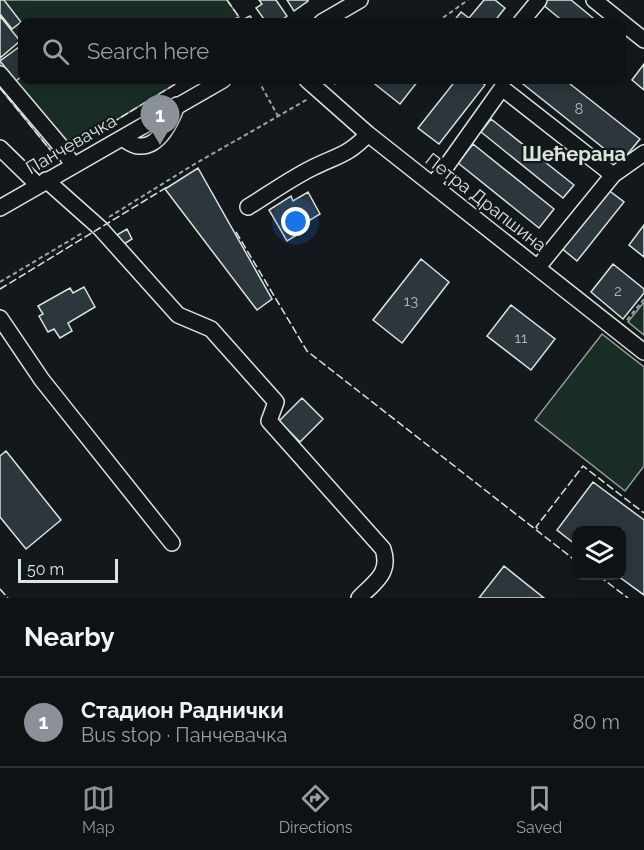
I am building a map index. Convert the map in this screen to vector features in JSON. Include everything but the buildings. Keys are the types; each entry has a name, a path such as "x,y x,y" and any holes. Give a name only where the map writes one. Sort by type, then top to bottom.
{"street":[{"path":"329,18 360,0"},
{"path":"524,18 539,0"},
{"path":"594,0 616,18"},
{"path":"626,26 644,40"},
{"path":"0,74 59,144 73,165"},
{"name":"Панчевачка","path":"0,208 216,84"},
{"name":"Петра Драпшина","path":"311,84 368,134 644,352"},
{"path":"433,185 497,84 613,176"},
{"path":"248,207 311,168 346,154 368,134"},
{"path":"0,148 96,224 178,315 211,329 276,402 269,421 383,549 386,561 383,576 359,598"},
{"path":"538,267 613,176 644,153"},
{"path":"0,318 42,380 172,543"}],"path":[{"path":"443,18 468,0"},
{"path":"260,84 278,116"},
{"path":"0,282 336,84"},
{"path":"618,332 644,299"}],"green space":[{"path":"0,0 227,0 239,17 18,18 18,84 175,84 56,157 0,88"},
{"path":"644,302 644,335 628,322"},
{"path":"602,334 644,367 644,466 625,491 535,420"}],"fence":[{"path":"227,0 239,17 237,18"},
{"path":"0,88 56,157 175,84"},
{"path":"0,289 167,187"},
{"path":"236,232 307,351 572,558"},
{"path":"538,529 536,527 583,466 644,513"},
{"path":"604,580 628,598"},
{"path":"0,589 8,598"}],"place":[{"name":"Стадион Раднички","path":"160,145"}],"district":[{"name":"Шећерана","path":"574,154"}]}
